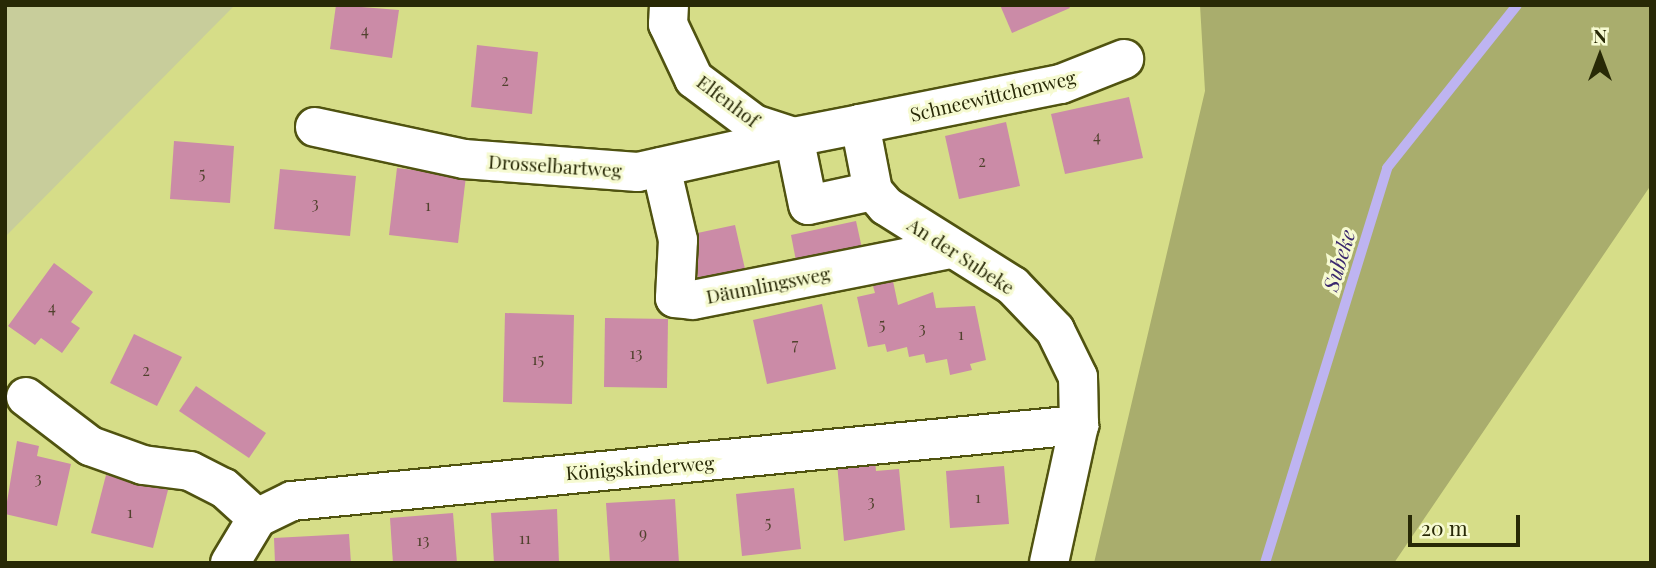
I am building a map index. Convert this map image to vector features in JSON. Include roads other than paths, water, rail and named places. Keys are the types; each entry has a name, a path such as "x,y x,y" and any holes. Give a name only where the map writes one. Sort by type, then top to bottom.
{"street":[{"name":"Elfenhof","path":"669,5 668,24 694,79 754,124 794,137"},
{"name":"Schneewittchenweg","path":"860,124 1061,84 1124,59"},
{"path":"860,124 873,191 808,205 794,137 860,124"},
{"name":"Drosselbartweg","path":"315,127 464,159 638,172 794,137"},
{"name":"Däumlingsweg","path":"661,167 678,240 674,298 693,300 950,249"},
{"name":"An der Subeke","path":"873,191 886,206 950,249 1013,286 1055,330 1078,377 1079,425 1049,563"},
{"path":"26,397 90,446 143,465 190,471 224,488 257,518 230,563"},
{"name":"Königskinderweg","path":"257,518 292,501 468,481 716,463 1079,425"}],"waterway":[{"name":"Subeke","path":"1265,563 1387,168 1517,5"}]}
